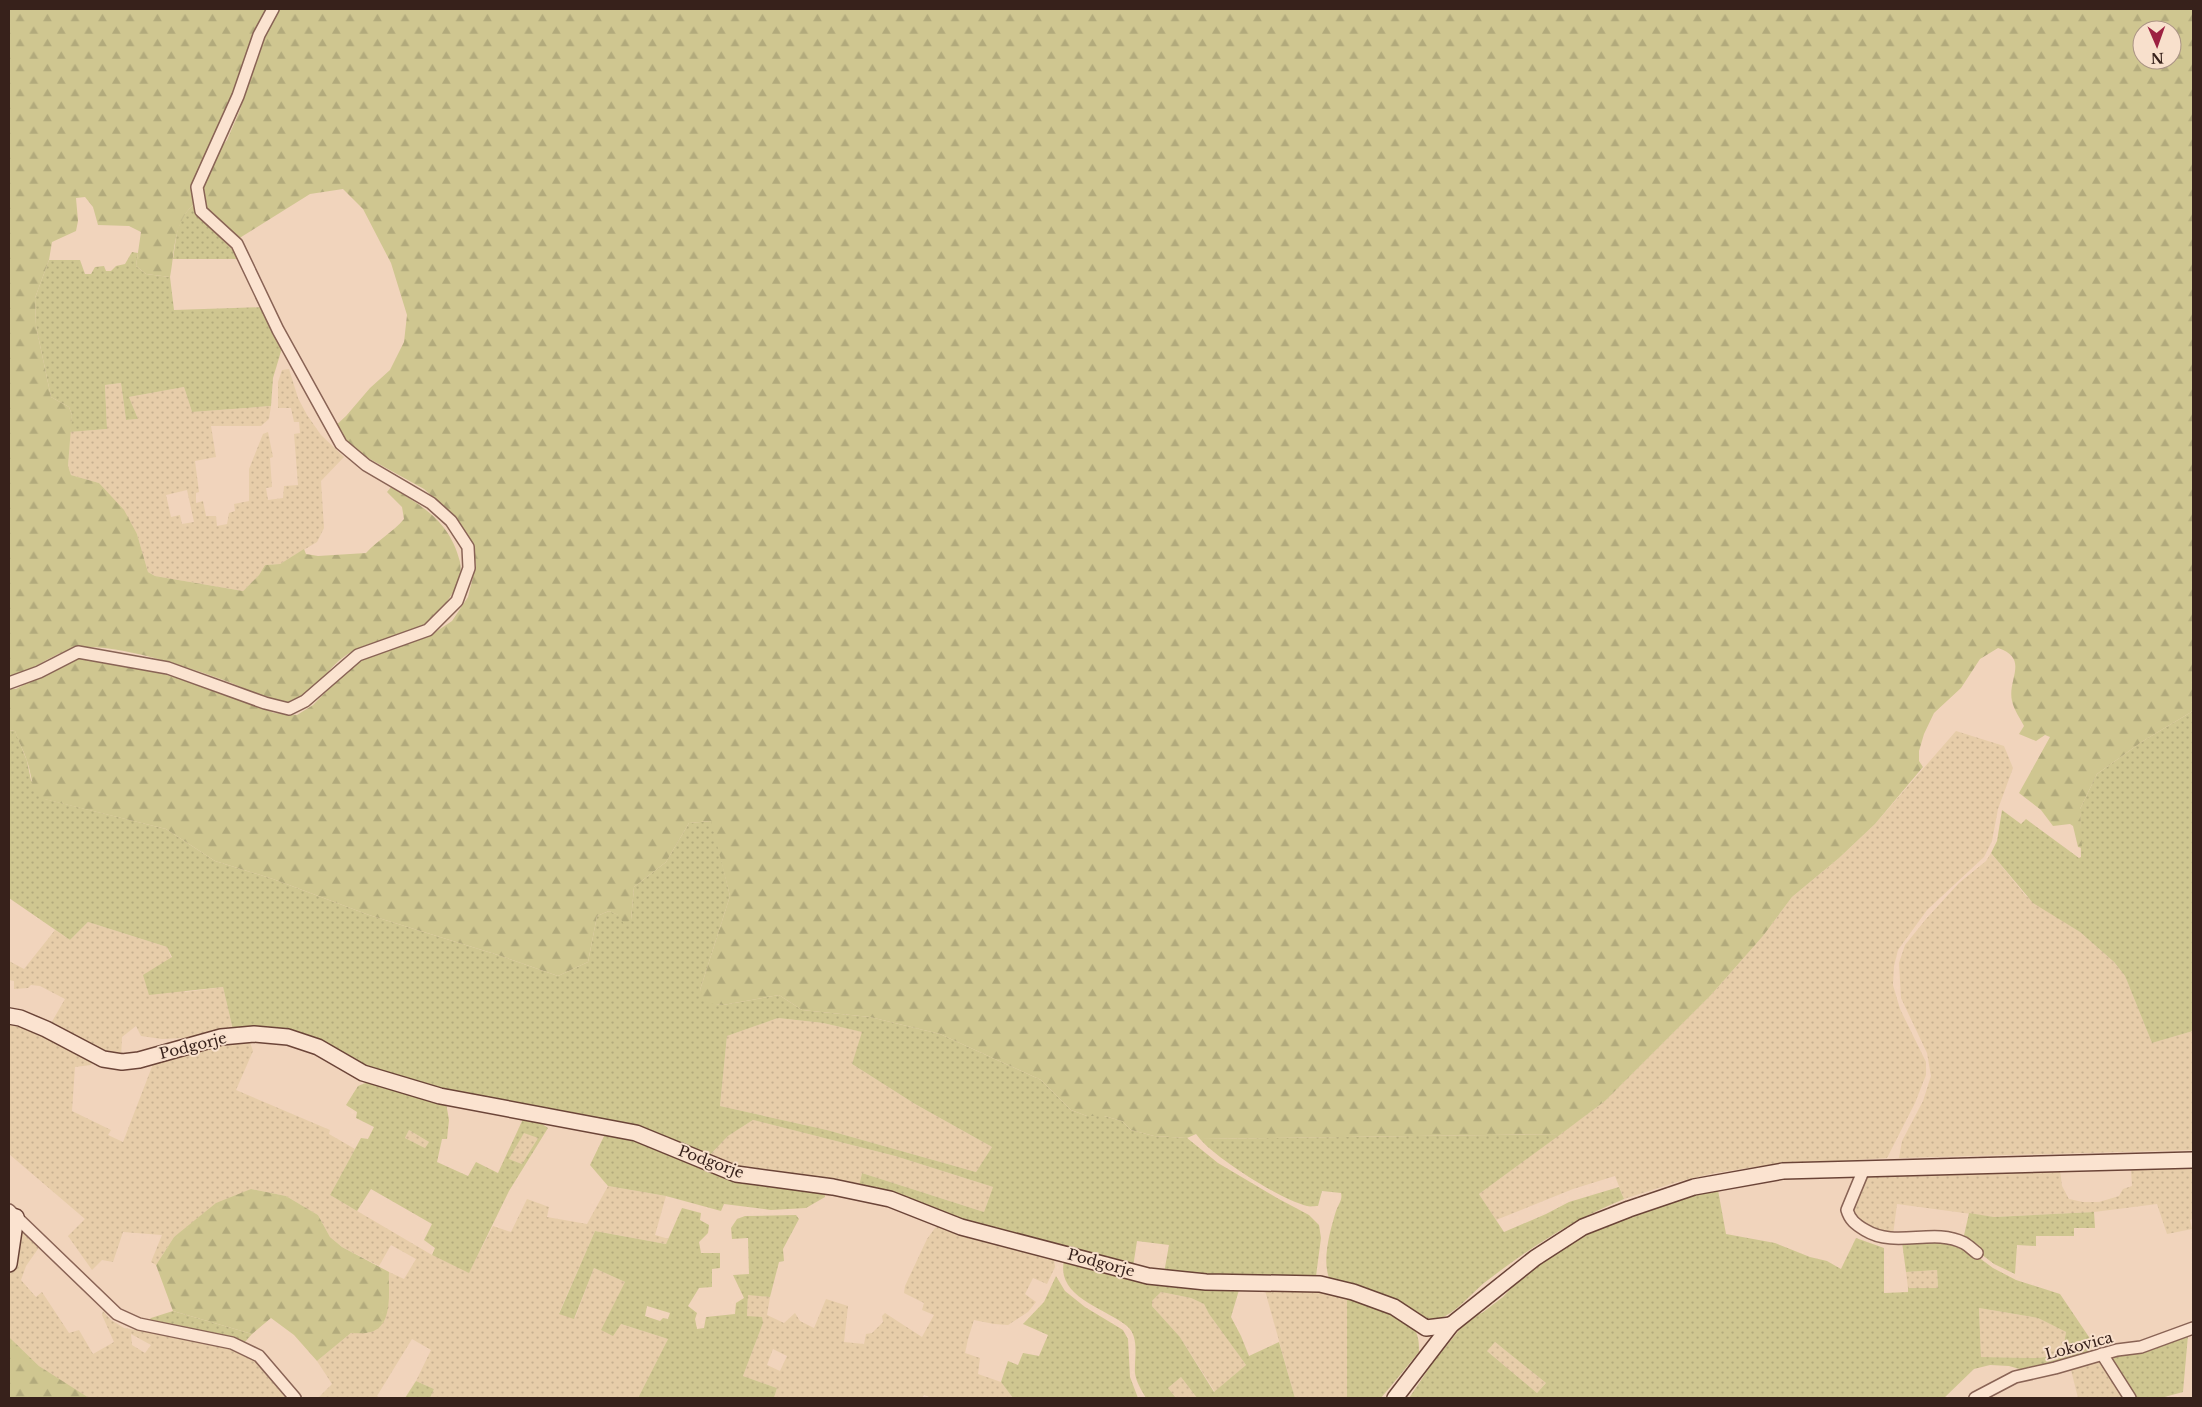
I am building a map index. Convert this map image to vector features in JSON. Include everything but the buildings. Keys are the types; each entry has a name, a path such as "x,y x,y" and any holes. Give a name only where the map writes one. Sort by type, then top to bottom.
{"street":[{"path":"9,683 39,672 78,652 168,668 265,703 289,709 305,701 358,655 428,630 458,601 469,568 468,547 464,540 451,521 431,503 366,465 341,444 278,330 237,244 201,211 197,187 238,96 259,35 273,9"},
{"name":"Podgorje","path":"9,1016 20,1018 46,1029 103,1059 122,1062 139,1060 221,1037 254,1034 288,1037 318,1047 371,1076 440,1096 636,1133 736,1174 834,1187 890,1199 961,1227 1148,1276 1206,1282 1320,1284 1354,1292 1394,1307 1426,1328 1451,1325"},
{"path":"1395,1398 1451,1325 1535,1258 1583,1227 1694,1187 1783,1171 2193,1160"},
{"path":"1864,1169 1846,1210 1850,1220 1878,1236 1890,1239 1938,1238 1953,1240 1964,1243 1977,1253"},
{"path":"9,1264 12,1213"},
{"path":"12,1213 117,1314 139,1324 232,1342 259,1356 294,1398"},
{"name":"Lokovica","path":"1975,1398 1986,1390 2016,1377 2056,1368 2102,1354 2142,1347 2193,1328"},
{"path":"2102,1354 2130,1398"}],"shaded area":[{"path":"289,369 298,398 307,415 321,435 344,457 321,481 324,528 317,542 280,564 265,565 259,575 243,591 155,576 148,572 137,534 99,483 71,475 68,467 70,432 107,429 105,385 121,383 126,420 138,419 129,397 184,387 192,412 271,406 269,419 261,426 211,426 216,457 195,461 199,492 196,493 196,503 203,501 206,516 216,516 217,526 227,524 229,513 235,511 234,504 249,501 249,469 263,434 268,432 273,457 270,458 272,487 266,488 268,500 283,498 284,486 298,485 294,434 300,433 299,422 294,422 291,408 278,408 278,382 282,370","holes":["187,490 194,522 182,524 180,515 171,517 166,495"]},
{"path":"1956,731 2004,746 2013,768 1998,809 1992,841 1984,857 1927,910 1898,950 1894,966 1893,985 1900,1009 1926,1062 1926,1075 1915,1103 1887,1158 1761,1166 1715,1173 1677,1182 1624,1199 1615,1176 1573,1189 1496,1220 1479,1194 1605,1101 1711,995 1763,936 1792,897 1839,858 1875,824"},
{"path":"1991,853 2026,896 2080,932 2114,962 2125,976 2152,1043 2193,1031 2193,1150 1899,1158 1902,1141 1923,1101 1931,1076 1927,1053 1901,998 1899,963 1905,945 1926,919 1959,883 1986,861"},
{"path":"88,922 167,947 185,992 223,987 233,1030 186,1041 184,1038 162,1039 141,1036 136,1026 122,1037 121,1059 104,1055 50,1025 65,999 40,986 31,985 28,988 14,989 14,981 9,980 9,961 24,969 55,930 70,940"},
{"path":"778,1018 823,1023 863,1032 852,1064 915,1104 992,1147 976,1172 827,1130 720,1106 727,1036"},
{"path":"9,1020 20,1022 94,1060 91,1065 75,1067 72,1111 111,1130 108,1135 123,1142 153,1064 166,1058 248,1037 253,1051 236,1090 330,1130 329,1134 355,1149 330,1195 432,1255 469,1272 493,1226 511,1232 527,1199 549,1207 547,1217 587,1224 608,1186 666,1196 655,1235 669,1239 666,1244 595,1231 559,1313 575,1318 594,1268 625,1282 621,1324 668,1339 638,1398 430,1398 434,1389 416,1381 431,1350 412,1339 377,1396 381,1398 318,1398 332,1384 317,1361 351,1333 369,1333 388,1293 389,1272 404,1279 416,1259 391,1245 379,1266 342,1247 330,1237 318,1215 286,1196 251,1189 174,1237 156,1265 151,1262 162,1235 123,1232 113,1262 102,1260 92,1270 68,1236 85,1219 9,1154"},
{"path":"753,1120 895,1156 993,1187 984,1212 862,1173 859,1186 751,1172 706,1159 728,1136"},
{"path":"409,1130 429,1142 425,1148 405,1138"},
{"path":"524,1132 538,1138 522,1164 509,1159"},
{"path":"2193,1167 2193,1219 2190,1220 2192,1229 2167,1234 2157,1204 2094,1212 1994,1217 1897,1204 1893,1235 1875,1232 1852,1214 1861,1189 1869,1175 2060,1170 2062,1186 2069,1199 2083,1202 2099,1202 2119,1196 2123,1189 2132,1186 2131,1169"},
{"path":"940,1226 1054,1260 1055,1267 1047,1284 1033,1278 1025,1294 1036,1302 1028,1312 1008,1325 974,1320 968,1339 965,1353 980,1358 978,1374 1001,1382 1013,1398 932,1398 924,1395 922,1398 774,1398 777,1388 743,1376 763,1323 747,1316 748,1294 770,1297 767,1315 784,1323 795,1313 800,1321 814,1328 826,1299 848,1306 844,1342 864,1344 866,1334 872,1333 883,1322 882,1316 885,1313 922,1337 934,1315 922,1310 924,1303 904,1293 905,1286 927,1239 935,1228","holes":["773,1349 787,1356 780,1371 767,1365"]},
{"path":"18,1228 40,1246 26,1266 21,1280 36,1297 42,1292 69,1333 79,1330 93,1354 114,1342 102,1315 103,1311 111,1320 124,1328 205,1342 241,1351 253,1357 290,1398 89,1398 81,1395 39,1366 9,1337 9,1263","holes":["131,1334 151,1345 145,1353 132,1345"]},
{"path":"1937,1270 1938,1288 1908,1288 1906,1272"},
{"path":"1264,1287 1327,1290 1347,1295 1347,1398 1295,1398"},
{"path":"1161,1292 1191,1298 1204,1304 1209,1314 1246,1365 1215,1392 1180,1337 1152,1306 1152,1301"},
{"path":"1979,1308 2038,1318 2066,1332 2062,1355 2037,1358 1981,1357"},
{"path":"1495,1342 1546,1383 1537,1393 1486,1350"},
{"path":"2097,1357 2125,1398 2078,1398 2070,1366"},
{"path":"1181,1377 1197,1398 1176,1398 1168,1388"}],"green space":[{"path":"9,9 267,9 247,51 229,111 209,146 192,185 194,204 187,212 178,229 170,277 146,274 136,266 141,232 129,226 98,225 93,207 85,197 76,198 78,221 76,231 52,242 49,260 35,298 36,326 51,397 69,407 72,415 68,466 71,475 99,483 124,510 137,534 148,572 155,576 243,591 259,575 265,565 280,564 304,549 306,554 318,556 366,553 404,519 402,507 387,492 391,487 425,509 450,536 460,562 459,579 446,603 431,621 401,635 370,644 350,653 341,659 307,694 299,699 291,702 276,701 211,675 148,656 105,648 86,647 65,651 14,678 9,678"},
{"path":"279,9 2193,9 2193,711 2143,741 2097,774 2080,809 2082,848 2078,847 2073,826 2070,824 2053,826 2041,810 2019,793 2050,737 2045,735 2036,741 2019,734 2024,726 2012,701 2011,693 2015,670 2013,658 1998,648 1980,659 1961,688 1934,713 1924,734 1919,751 1919,761 1923,767 1875,824 1839,858 1792,897 1763,936 1711,995 1605,1101 1561,1134 1200,1139 1196,1134 1187,1138 1154,1136 1131,1130 1122,1121 1104,1116 1087,1116 1071,1110 1041,1080 940,1034 870,1017 802,1010 779,995 723,1005 706,1003 700,990 730,896 711,821 689,823 666,862 634,887 631,920 624,924 618,915 609,911 597,916 588,962 558,976 498,955 369,915 273,879 215,861 166,829 44,799 36,790 26,757 15,731 9,730 9,689 16,689 67,662 87,655 109,658 222,691 274,713 297,715 313,705 356,661 383,650 428,637 452,621 468,597 476,565 470,538 453,515 424,489 359,453 333,428 370,388 390,370 404,342 407,315 391,263 363,209 343,189 310,194 238,239 204,205 201,192 213,157 227,140 240,110 258,49"},
{"path":"194,204 200,216 241,259 173,259 180,223"},
{"path":"132,252 138,253 136,266 146,274 170,277 174,310 266,307 282,348 273,378 271,406 192,412 184,387 129,397 138,419 126,420 121,383 105,385 107,429 70,432 72,415 69,407 51,397 36,326 35,298 49,260 80,260 85,274 91,274 95,267 104,266 106,271 111,271 116,266 125,264"},
{"path":"2193,711 2193,1031 2152,1043 2125,976 2114,962 2080,932 2033,903 1991,853 1997,841 2002,810 2021,824 2026,819 2079,858 2081,857 2080,809 2097,774 2143,741"},
{"path":"9,730 15,731 27,761 31,780 45,799 166,829 215,861 273,879 369,915 498,955 558,976 588,962 597,916 609,911 631,920 634,887 666,862 689,823 712,821 730,896 700,990 716,1004 723,1005 779,995 802,1010 870,1017 940,1034 1041,1080 1071,1110 1087,1116 1104,1116 1122,1121 1131,1130 1154,1136 1187,1138 1218,1163 1309,1215 1319,1225 1321,1238 1316,1276 1190,1277 1164,1273 1169,1245 1137,1241 1133,1267 967,1224 859,1186 862,1173 984,1212 993,1187 895,1156 753,1120 728,1136 706,1159 673,1142 405,1083 340,1056 233,1030 223,987 149,995 143,975 172,957 167,947 88,922 70,940 9,898","holes":["778,1018 823,1023 862,1032 852,1064 915,1104 992,1147 976,1172 827,1130 720,1106 727,1036"]},
{"path":"368,1082 446,1103 449,1120 447,1139 442,1139 437,1162 468,1176 476,1162 498,1173 523,1119 541,1123 548,1128 509,1191 469,1273 432,1255 435,1248 424,1240 432,1224 371,1189 357,1211 330,1195 361,1138 368,1139 374,1127 356,1118 357,1112 346,1105 358,1086","holes":["409,1130 429,1142 425,1148 405,1138","524,1133 538,1138 522,1164 509,1159"]},
{"path":"606,1132 661,1148 707,1171 723,1176 825,1190 825,1197 806,1208 771,1210 724,1204 721,1211 666,1196 608,1186 590,1165"},
{"path":"1561,1134 1479,1194 1504,1232 1569,1202 1619,1187 1624,1199 1586,1216 1534,1247 1484,1283 1455,1310 1442,1318 1436,1319 1417,1315 1355,1286 1329,1278 1326,1262 1329,1236 1341,1200 1341,1193 1322,1191 1318,1206 1308,1206 1296,1202 1250,1178 1220,1157 1200,1139"},
{"path":"251,1189 286,1196 318,1215 330,1237 342,1247 389,1272 387,1315 378,1328 369,1333 351,1333 317,1361 294,1335 271,1318 252,1334 173,1311 156,1265 174,1237 216,1203"},
{"path":"1718,1190 1726,1234 1775,1243 1810,1257 1827,1261 1841,1269 1856,1238 1884,1248 1884,1293 1908,1292 1908,1288 1938,1288 1937,1270 1906,1272 1902,1242 1948,1241 1970,1251 1993,1268 2016,1280 2060,1294 2089,1337 2092,1346 2090,1352 2059,1363 2023,1370 2009,1366 1990,1365 1974,1369 1944,1398 1409,1398 1434,1361 1470,1317 1482,1313 1503,1297 1530,1268 1561,1247 1636,1212 1697,1194","holes":["1979,1308 2038,1318 2066,1332 2062,1355 2037,1358 1981,1357","1495,1342 1546,1383 1537,1393 1487,1351"]},
{"path":"682,1208 701,1213 700,1220 709,1225 708,1233 699,1242 701,1253 720,1253 720,1268 712,1269 712,1287 699,1288 688,1306 697,1313 695,1319 697,1329 704,1328 706,1317 735,1314 736,1303 744,1298 733,1275 749,1274 748,1238 732,1239 731,1228 737,1219 745,1216 796,1215 799,1219 783,1249 784,1261 779,1262 770,1297 748,1295 747,1316 762,1317 763,1323 743,1376 777,1388 774,1398 638,1398 668,1339 621,1324 613,1336 601,1330 625,1282 594,1268 574,1319 559,1314 595,1231 666,1244","holes":["647,1306 670,1313 668,1319 663,1318 660,1321 645,1316"]},
{"path":"2094,1212 2095,1228 2074,1228 2074,1236 2036,1236 2036,1246 2017,1245 2015,1274 1994,1264 1963,1240 1969,1213 1994,1217"},
{"path":"1064,1261 1133,1279 1178,1287 1239,1290 1231,1317 1249,1356 1279,1342 1295,1398 1197,1398 1181,1377 1168,1388 1176,1398 1146,1398 1139,1386 1135,1373 1136,1348 1131,1331 1127,1326 1075,1293 1067,1284 1064,1273","holes":["1161,1292 1191,1298 1204,1304 1209,1314 1246,1365 1214,1392 1180,1337 1152,1306 1152,1301"]},
{"path":"1056,1276 1065,1291 1085,1307 1123,1330 1128,1339 1130,1377 1138,1398 1013,1398 1001,1382 1008,1361 1018,1365 1023,1353 1039,1356 1048,1335 1023,1324 1044,1302"},
{"path":"1347,1295 1401,1318 1417,1334 1419,1352 1381,1398 1347,1398"},
{"path":"173,1311 252,1334 244,1343 145,1324 151,1318"},
{"path":"2188,1335 2183,1392 2161,1398 2135,1398 2112,1362 2115,1354"},
{"path":"9,1337 39,1366 89,1398 9,1398"},
{"path":"416,1381 434,1389 430,1398 405,1398"}]}
